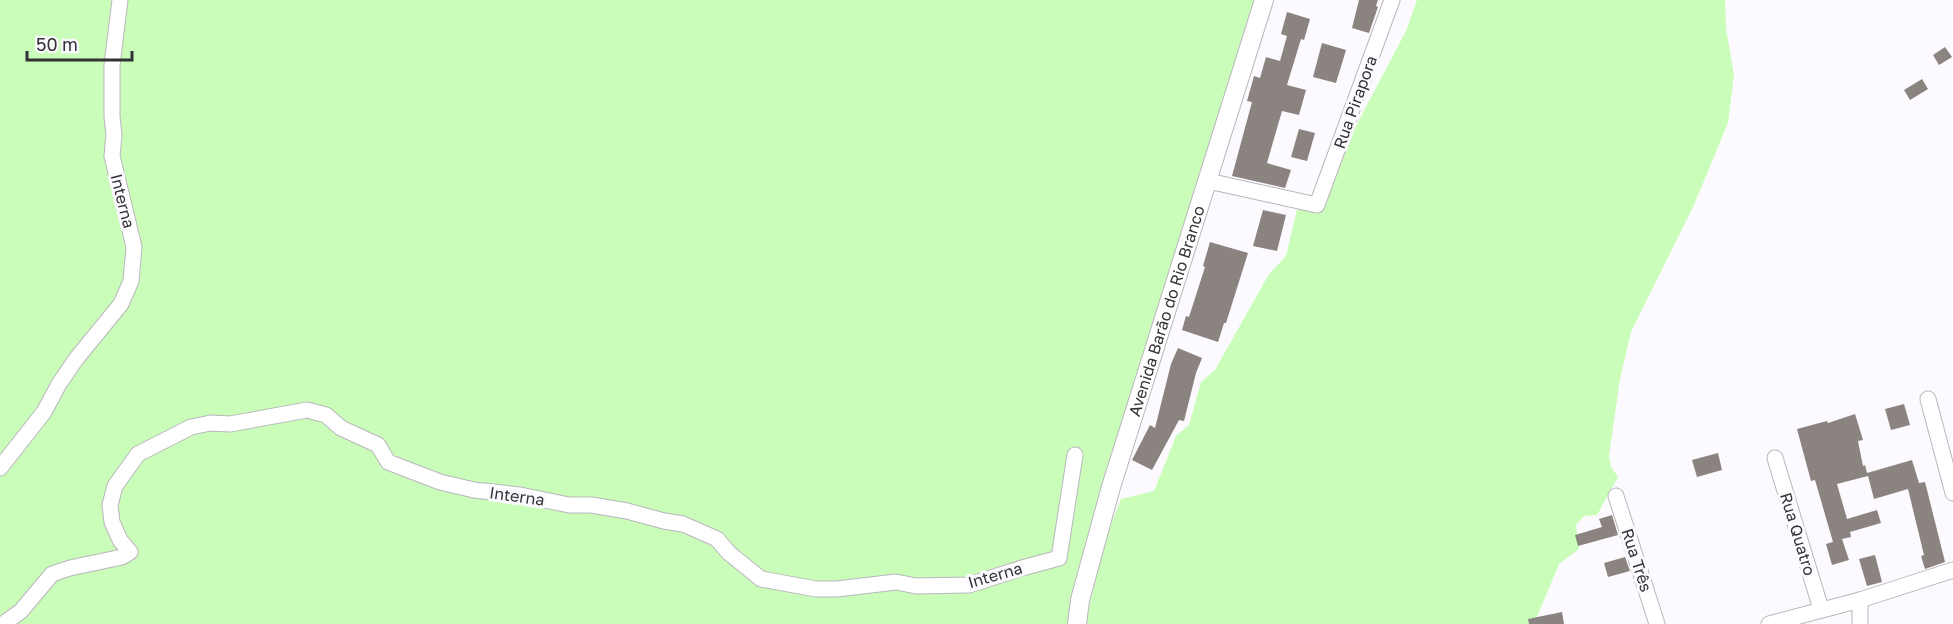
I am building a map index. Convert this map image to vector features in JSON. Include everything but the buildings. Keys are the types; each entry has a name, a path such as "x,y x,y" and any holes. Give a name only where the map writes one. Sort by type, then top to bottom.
{"street":[{"name":"Interna","path":"0,468 44,412 76,359 121,304 132,281 134,247 112,156 114,135 112,64 120,0"},
{"name":"Avenida Barão do Rio Branco","path":"1077,624 1080,600 1111,486 1264,0"},
{"name":"Rua Pirapora","path":"1208,181 1317,205 1392,0"},
{"path":"1928,399 1953,493"},
{"name":"Interna","path":"3,624 21,611 52,574 122,557 130,552 120,540 112,522 110,504 115,486 138,454 190,427 211,423 230,424 307,410 326,415 341,428 378,445 388,462 424,477 474,490 520,495 569,505 591,505 683,524 717,539 729,553 760,579 816,589 837,589 896,582 916,586 969,585 1059,558 1076,455"},
{"name":"Rua Quatro","path":"1776,458 1821,609"},
{"name":"Rua Três","path":"1616,496 1658,624"},
{"path":"1777,623 1860,600 1953,570"},
{"path":"1860,600 1860,624"}],"green space":[{"path":"0,0 1260,0 1073,624 0,624"},
{"path":"1417,0 1725,0 1726,28 1734,75 1728,123 1693,207 1631,332 1620,379 1609,456 1611,467 1618,477 1597,515 1584,516 1576,525 1579,549 1559,564 1534,624 1086,624 1100,561 1121,499 1154,491 1176,436 1189,425 1201,382 1215,370 1269,274 1286,256 1298,205 1323,210 1340,156 1406,31"}]}
